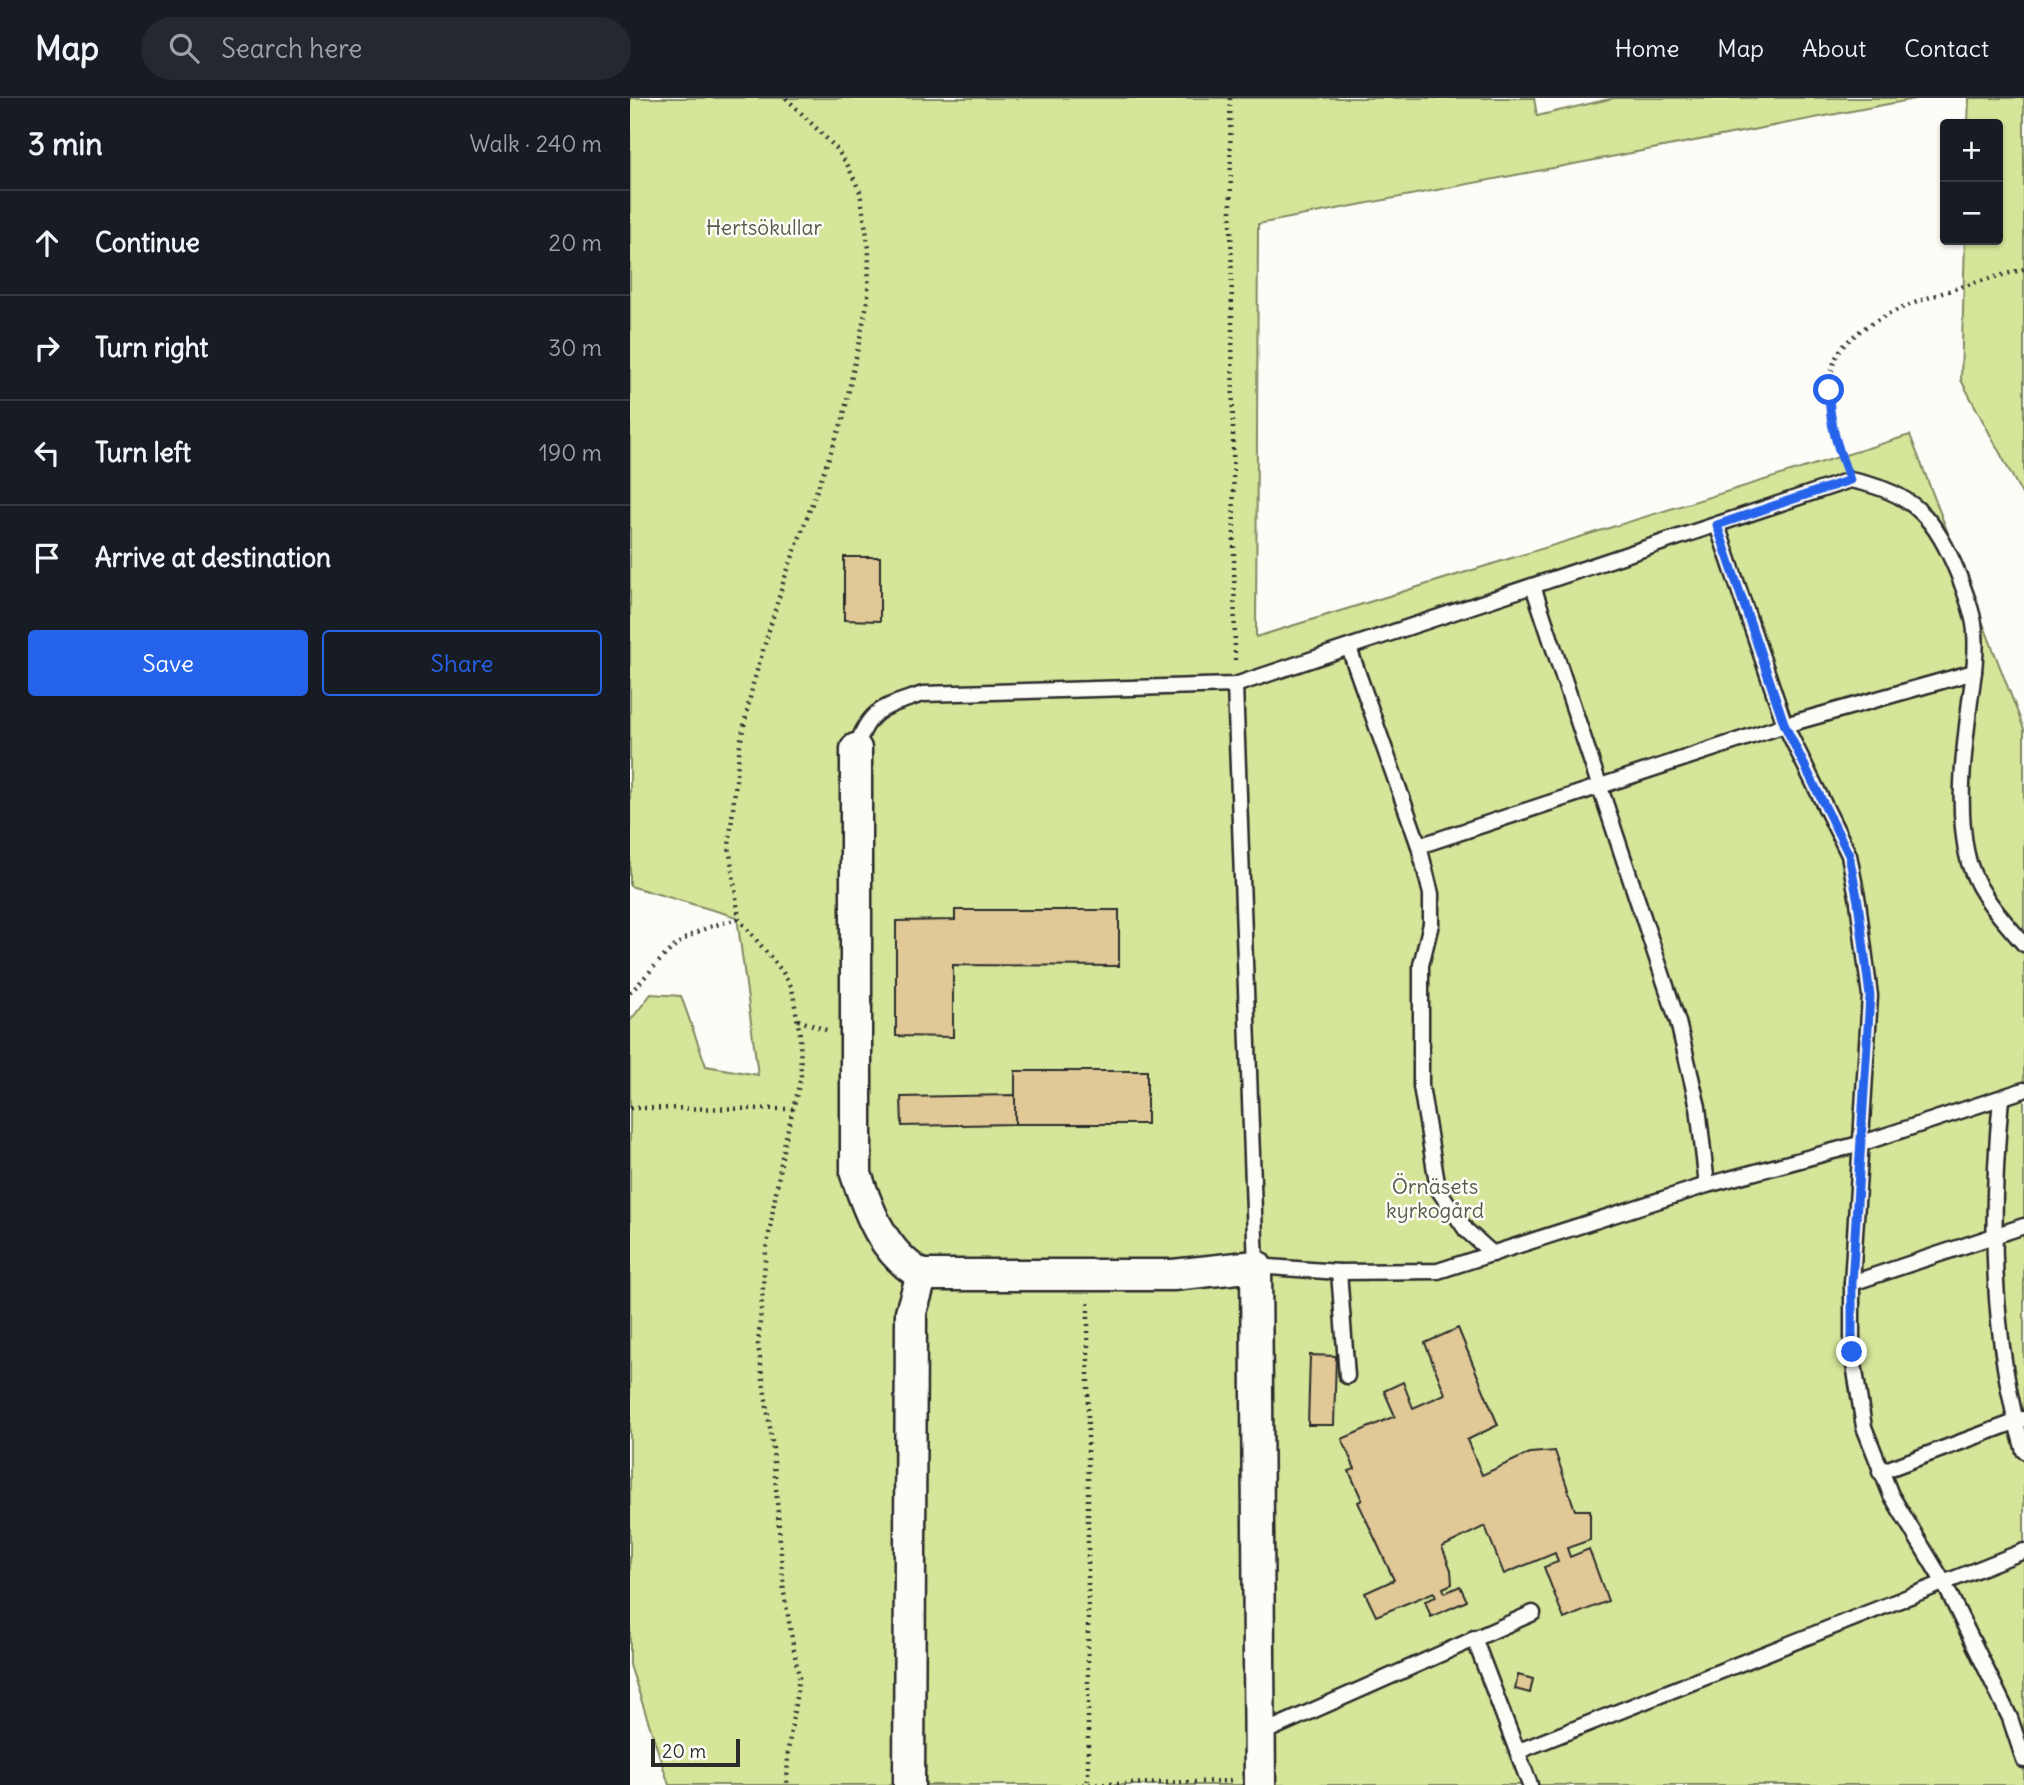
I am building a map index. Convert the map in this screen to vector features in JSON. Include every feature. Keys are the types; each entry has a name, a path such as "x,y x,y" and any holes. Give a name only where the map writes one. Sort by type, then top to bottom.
{"street":[{"path":"856,748 856,1174 867,1209 883,1237 902,1261 922,1275 1173,1275 1256,1266 1260,1782"},
{"path":"909,1785 911,1312 922,1275"}],"lane":[{"path":"856,748 863,725 881,709 923,694 1235,685 1850,480 1882,486 1911,501 1929,518 1947,548 1964,590 1975,631 1974,671 1960,806 1966,853 1976,882 2024,944"},
{"path":"1717,525 1785,726 1849,855 1858,902 1870,996 1863,1143 1852,1283 1852,1352 1864,1427 1880,1472 1944,1583 2010,1718 2024,1760"},
{"path":"1533,586 1678,1023 1698,1107 1707,1185"},
{"path":"1349,648 1419,846 1431,894 1431,924 1422,965 1421,1086 1438,1189 1466,1230 1493,1254"},
{"path":"1419,846 1785,726 1974,671"},
{"path":"1235,685 1256,1266 1339,1272 1438,1271 1707,1185 1863,1143 2024,1090"},
{"path":"2001,1098 1993,1236 2003,1353 2020,1420 2024,1451"},
{"path":"1852,1283 2024,1226"},
{"path":"1339,1272 1347,1376"},
{"path":"1880,1472 2020,1420"},
{"path":"1519,1751 2024,1551"},
{"path":"1260,1734 1533,1613"},
{"path":"1474,1638 1530,1785"}],"path":[{"path":"786,98 835,147 860,192 869,249 868,299 843,419 768,631 740,744 729,846 739,919 782,971 796,1003 800,1077 784,1145 766,1251 758,1345 774,1449 787,1614 799,1678 788,1750 788,1785"},
{"path":"1230,98 1235,685"},
{"path":"1850,480 1829,418 1829,390 1835,359 1846,345 1860,331 1885,315 1930,297 2024,269"},
{"path":"630,993 684,937 708,926 739,919"},
{"path":"630,1108 794,1110"},
{"path":"1088,1275 1088,1785"},
{"path":"1074,1785 1260,1782"}],"green space":[{"name":"Örnäsets kyrkogård","path":"630,98 1534,98 1537,116 1614,98 1920,98 1258,224 1256,637 1910,435 2024,729 2024,1785 669,1785 630,1665 630,1021 651,994 681,996 706,1066 758,1075 737,917 630,886"},
{"path":"1969,98 2024,98 2024,498 1961,380 1965,245 2003,245 2003,119 1968,119"}],"building":[{"path":"844,557 880,557 880,621 844,620"},
{"path":"955,910 1119,910 1119,966 953,965 953,1037 896,1036 896,921 955,920"},
{"path":"1015,1071 1147,1071 1147,1124 1015,1124"},
{"path":"1015,1095 1015,1124 902,1126 901,1097"},
{"path":"1458,1328 1498,1425 1467,1440 1482,1475 1530,1453 1555,1451 1575,1510 1590,1510 1590,1540 1567,1548 1570,1557 1589,1549 1608,1601 1564,1619 1544,1567 1558,1562 1555,1553 1504,1574 1485,1526 1442,1547 1451,1570 1452,1584 1443,1588 1445,1593 1460,1586 1467,1601 1431,1617 1425,1601 1436,1597 1434,1592 1376,1616 1365,1593 1394,1580 1358,1502 1362,1500 1349,1471 1355,1469 1342,1439 1395,1416 1384,1391 1403,1382 1413,1408 1445,1394 1425,1343"},
{"path":"1310,1355 1336,1356 1334,1425 1308,1425"},
{"path":"1518,1675 1533,1679 1530,1693 1515,1689"}],"route":[{"path":"1829,390 1829,418 1850,480 1717,525 1785,726 1849,855 1858,902 1870,996 1863,1143 1852,1283 1852,1352"}],"park label":[{"name":"Hertsökullar","path":"764,227"}]}
